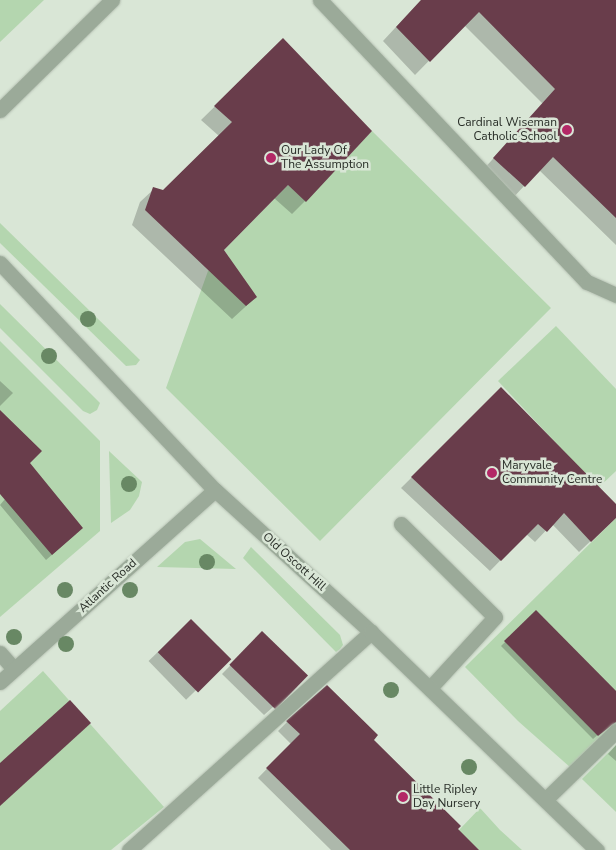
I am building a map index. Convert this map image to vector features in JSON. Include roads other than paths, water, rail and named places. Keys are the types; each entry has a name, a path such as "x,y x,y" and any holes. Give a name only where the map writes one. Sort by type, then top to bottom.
{"street":[{"path":"0,110 112,0"},
{"path":"320,0 587,282 616,295"},
{"name":"Old Oscott Hill","path":"0,263 215,490 430,688 597,850"},
{"name":"Atlantic Road","path":"0,682 215,490"},
{"path":"401,524 495,617 430,688"},
{"path":"129,850 370,632"},
{"path":"0,653 14,669"},
{"path":"546,799 616,731"}],"place":[{"name":"Cardinal Wiseman Catholic School","path":"567,130"},
{"name":"Our Lady Of The Assumption","path":"271,158"},
{"name":"Maryvale Community Centre","path":"492,473"},
{"name":"Little Ripley Day Nursery","path":"403,797"}]}
